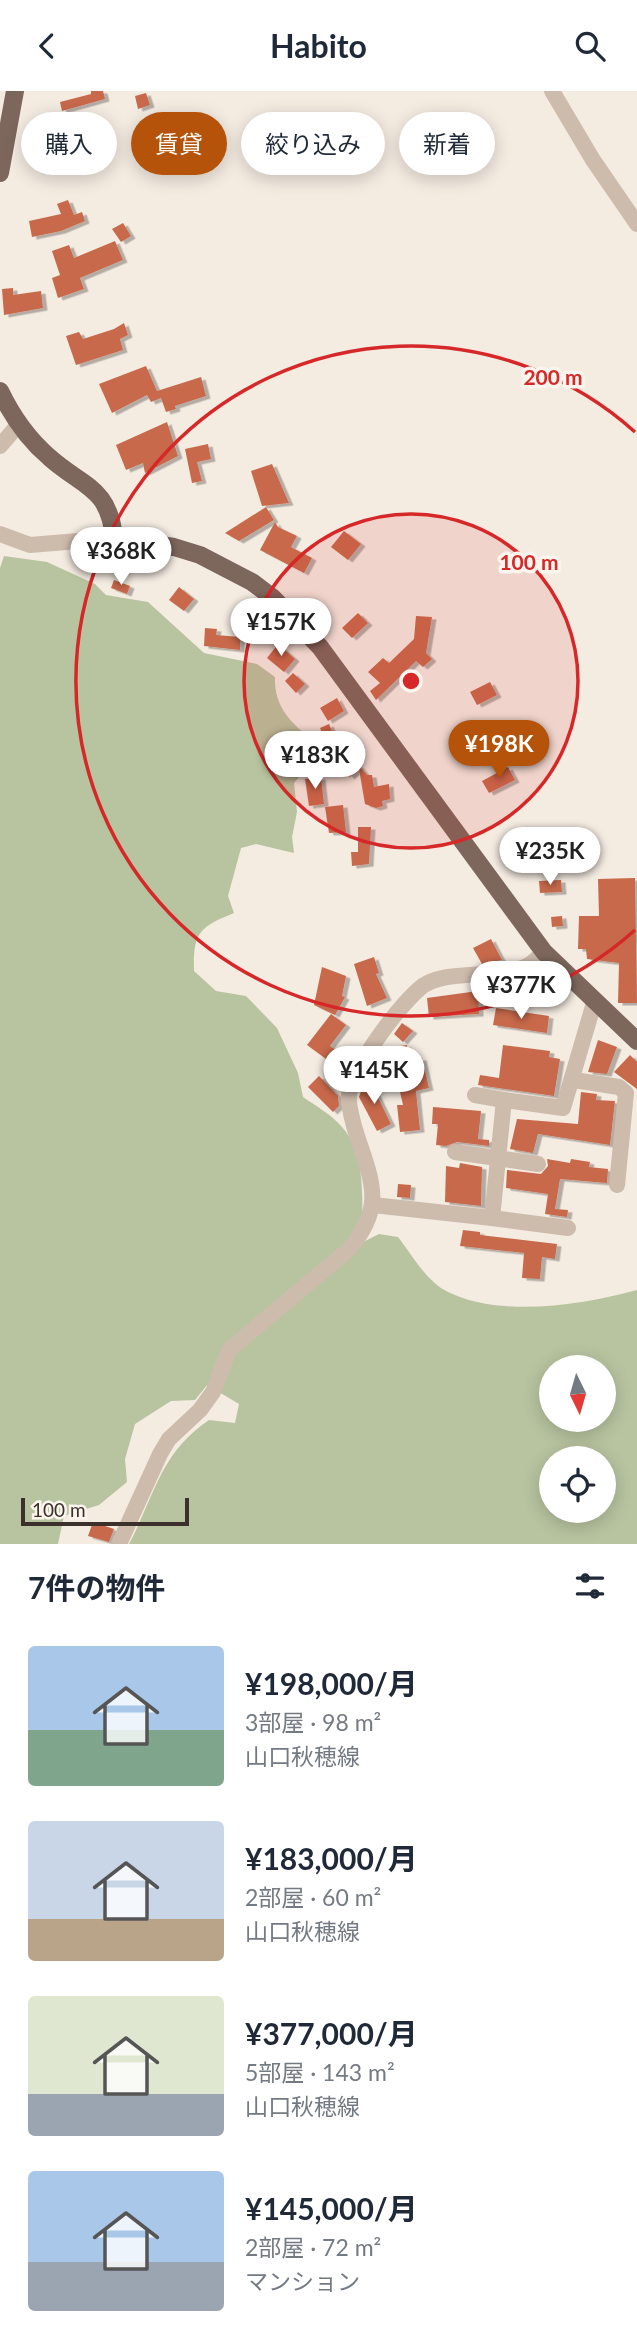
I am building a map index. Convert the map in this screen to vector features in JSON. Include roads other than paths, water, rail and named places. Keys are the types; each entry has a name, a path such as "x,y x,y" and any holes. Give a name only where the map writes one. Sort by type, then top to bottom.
{"main road":[{"path":"0,173 2,147 15,91"},
{"path":"0,391 19,424 48,457 92,487 104,499 110,513 114,538 174,547 200,555 252,582 273,598 320,647 544,953 637,1041"}],"street":[{"path":"552,91 593,160 637,224"},
{"path":"0,446 19,424"},
{"path":"0,534 30,545 114,538"},
{"path":"119,1544 160,1454 169,1439 200,1410 213,1392 229,1350 348,1249 364,1232 373,1205 374,1182 356,1131 349,1097 354,1078 377,1043 421,987 439,978 491,974 527,966 544,953"},
{"path":"475,1095 563,1108 574,1080 594,1003"},
{"path":"574,1080 619,1087 626,1093 617,1185"},
{"path":"492,1218 505,1100"},
{"path":"455,1152 538,1164"},
{"path":"373,1205 568,1229"}]}
